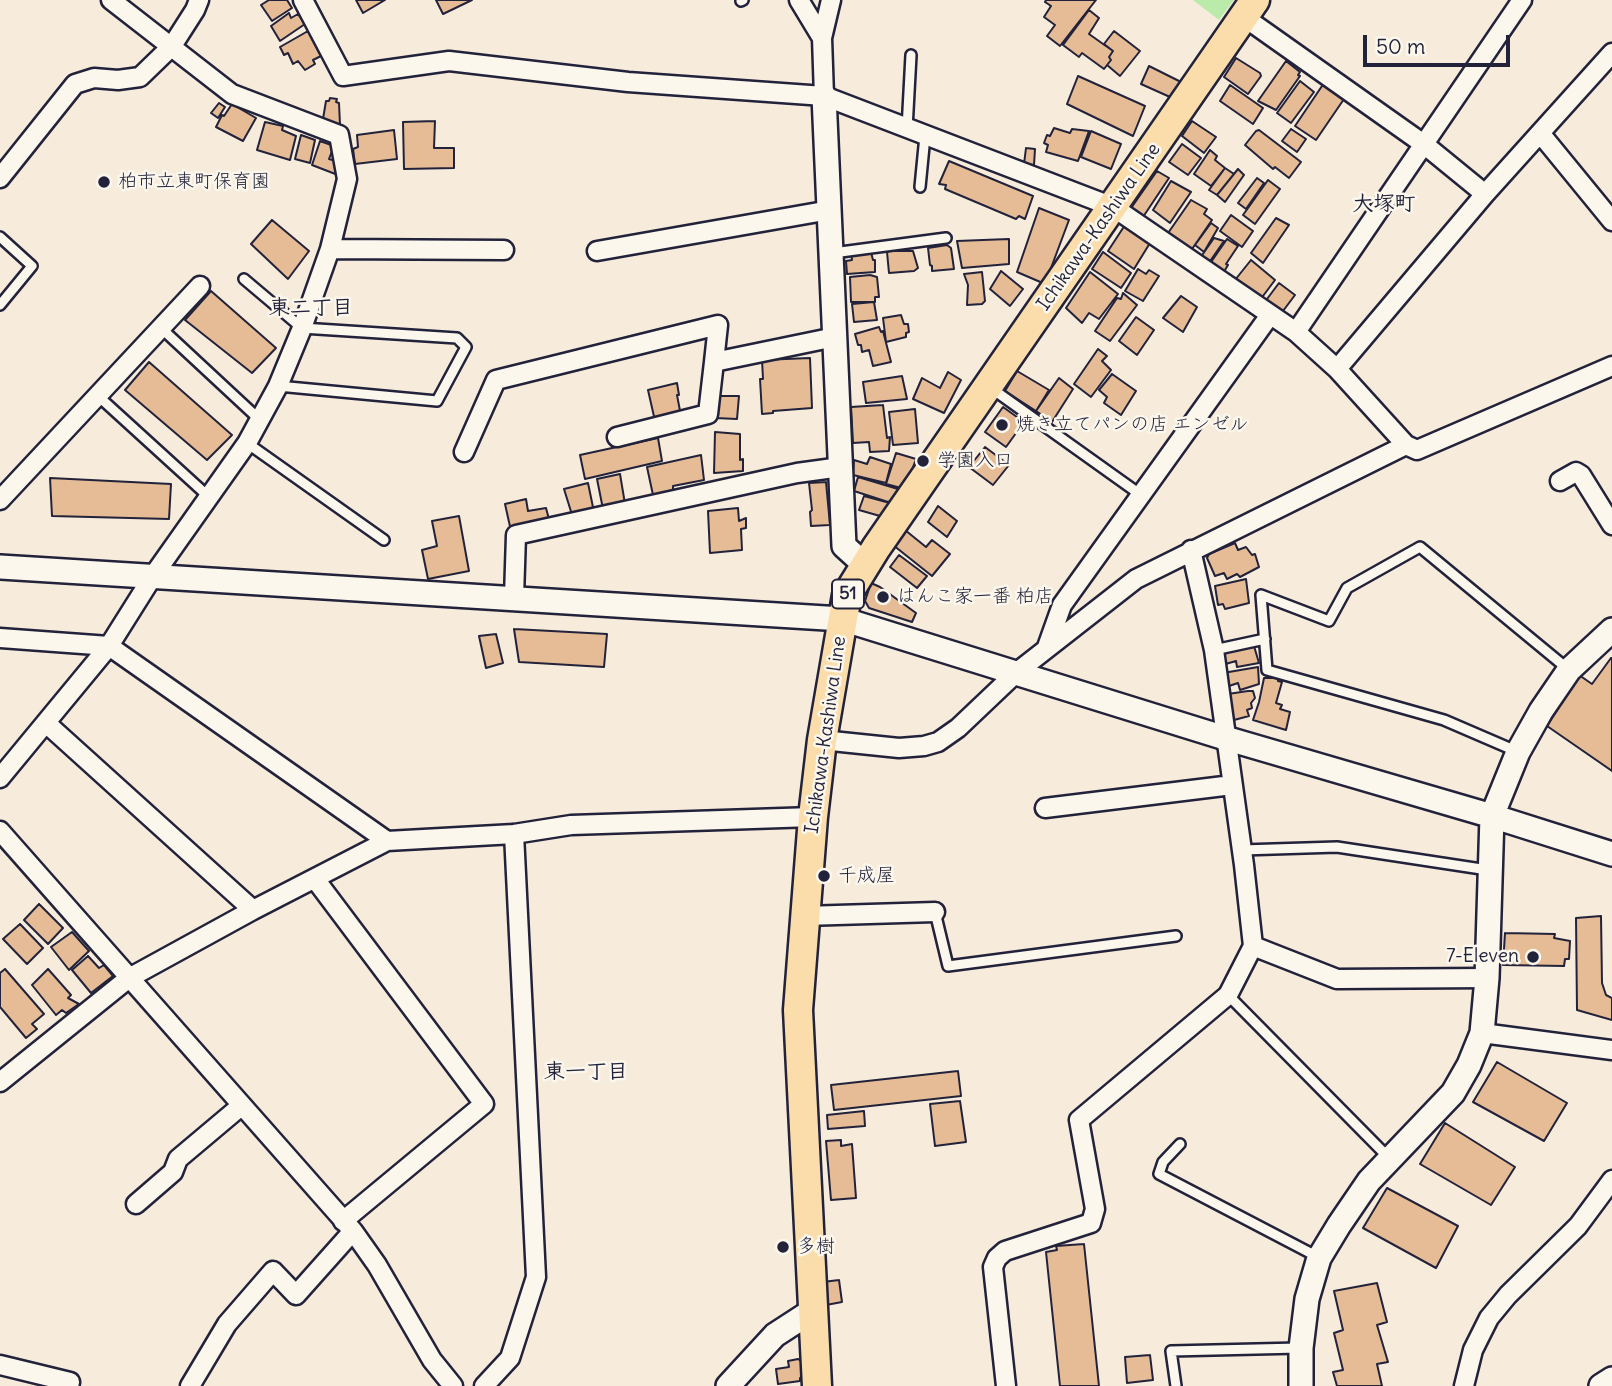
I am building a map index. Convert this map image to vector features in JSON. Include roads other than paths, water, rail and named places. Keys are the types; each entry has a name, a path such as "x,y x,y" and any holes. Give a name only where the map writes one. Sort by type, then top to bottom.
{"main road":[{"name":"Ichikawa-Kashiwa Line","path":"817,1386 798,1010 804,916 822,740 847,595 865,565 1250,8"}],"street":[{"path":"0,779 109,646 153,576 247,443 278,386 302,328 330,249 347,179 339,135 232,94 111,0"},
{"path":"3,169 75,84 94,78 118,80 140,77 172,46 199,0"},
{"path":"303,0 343,76 449,61 628,82 824,96 1113,208 1296,332 1337,369 1406,445 1417,450 1612,366"},
{"path":"799,0 821,38"},
{"path":"831,0 821,38 844,546 865,565"},
{"path":"1296,332 1522,0"},
{"path":"1250,8 1485,194"},
{"path":"1337,369 1485,194 1612,53"},
{"path":"1540,133 1612,221"},
{"path":"597,251 830,210"},
{"path":"330,249 504,250"},
{"path":"0,500 200,286"},
{"path":"1047,648 1062,605 1270,315"},
{"path":"464,452 496,380 718,325 708,414 617,437"},
{"path":"714,362 835,337"},
{"path":"822,740 899,748 938,742 958,728 1017,672 1136,579 1406,445"},
{"path":"514,597 516,535 784,476 841,467"},
{"path":"1560,481 1576,472 1581,475 1612,525"},
{"path":"1006,1386 993,1267 997,1258 1005,1251 1091,1223 1095,1209 1079,1120 1228,995 1253,946 1213,650 1191,550"},
{"path":"0,567 842,619 1612,854"},
{"path":"1301,1386 1301,1348 1307,1299 1319,1258 1357,1197 1453,1093 1469,1065 1482,1033 1487,978 1492,816 1518,752 1541,711 1569,670 1612,629"},
{"path":"0,638 109,646 387,841"},
{"path":"46,723 253,910"},
{"path":"1045,808 1232,785"},
{"path":"0,1082 129,978 387,841 514,835 571,825 813,817"},
{"path":"0,831 348,1226 377,1265 432,1360 453,1386"},
{"path":"484,1386 510,1358 536,1277 514,835"},
{"path":"190,1386 227,1324 273,1271 296,1295 348,1226 484,1104 315,879"},
{"path":"804,916 935,912"},
{"path":"1253,946 1337,979 1487,978"},
{"path":"1482,1033 1612,1050"},
{"path":"136,1204 173,1171 178,1159 241,1106"},
{"path":"1464,1386 1473,1350 1489,1318 1508,1295 1578,1226 1612,1180"},
{"path":"728,1386 775,1335 813,1311"},
{"path":"0,1365 70,1382 69,1386"},
{"path":"1601,1386 1612,1379"}],"lane":[{"path":"908,129 911,55"},
{"path":"920,187 925,136"},
{"path":"0,237 32,266 0,305"},
{"path":"832,253 946,238"},
{"path":"244,279 302,328 457,338 466,347 437,401 278,386"},
{"path":"160,328 260,420"},
{"path":"989,386 1141,495"},
{"path":"97,396 209,497"},
{"path":"247,443 384,540"},
{"path":"1518,752 1444,720 1267,670 1261,595 1329,621 1347,588 1420,547 1569,670"},
{"path":"1213,650 1265,639"},
{"path":"1242,850 1337,846 1490,870"},
{"path":"935,912 948,966 1176,936"},
{"path":"1228,995 1390,1159"},
{"path":"1180,1144 1163,1162 1159,1174 1319,1258"},
{"path":"1176,1386 1171,1351 1301,1348"}],"place":[{"name":"柏市立東町保育園","path":"104,182"},
{"name":"焼き立てパンの店 エンゼル","path":"1002,425"},
{"name":"学園入口","path":"923,461"},
{"name":"はんこ家一番 柏店","path":"883,597"},
{"name":"千成屋","path":"824,876"},
{"name":"7-Eleven","path":"1533,957"},
{"name":"多樹","path":"783,1247"}],"district":[{"name":"大塚町","path":"1384,204"},
{"name":"東二丁目","path":"311,308"},
{"name":"東一丁目","path":"586,1072"}]}
